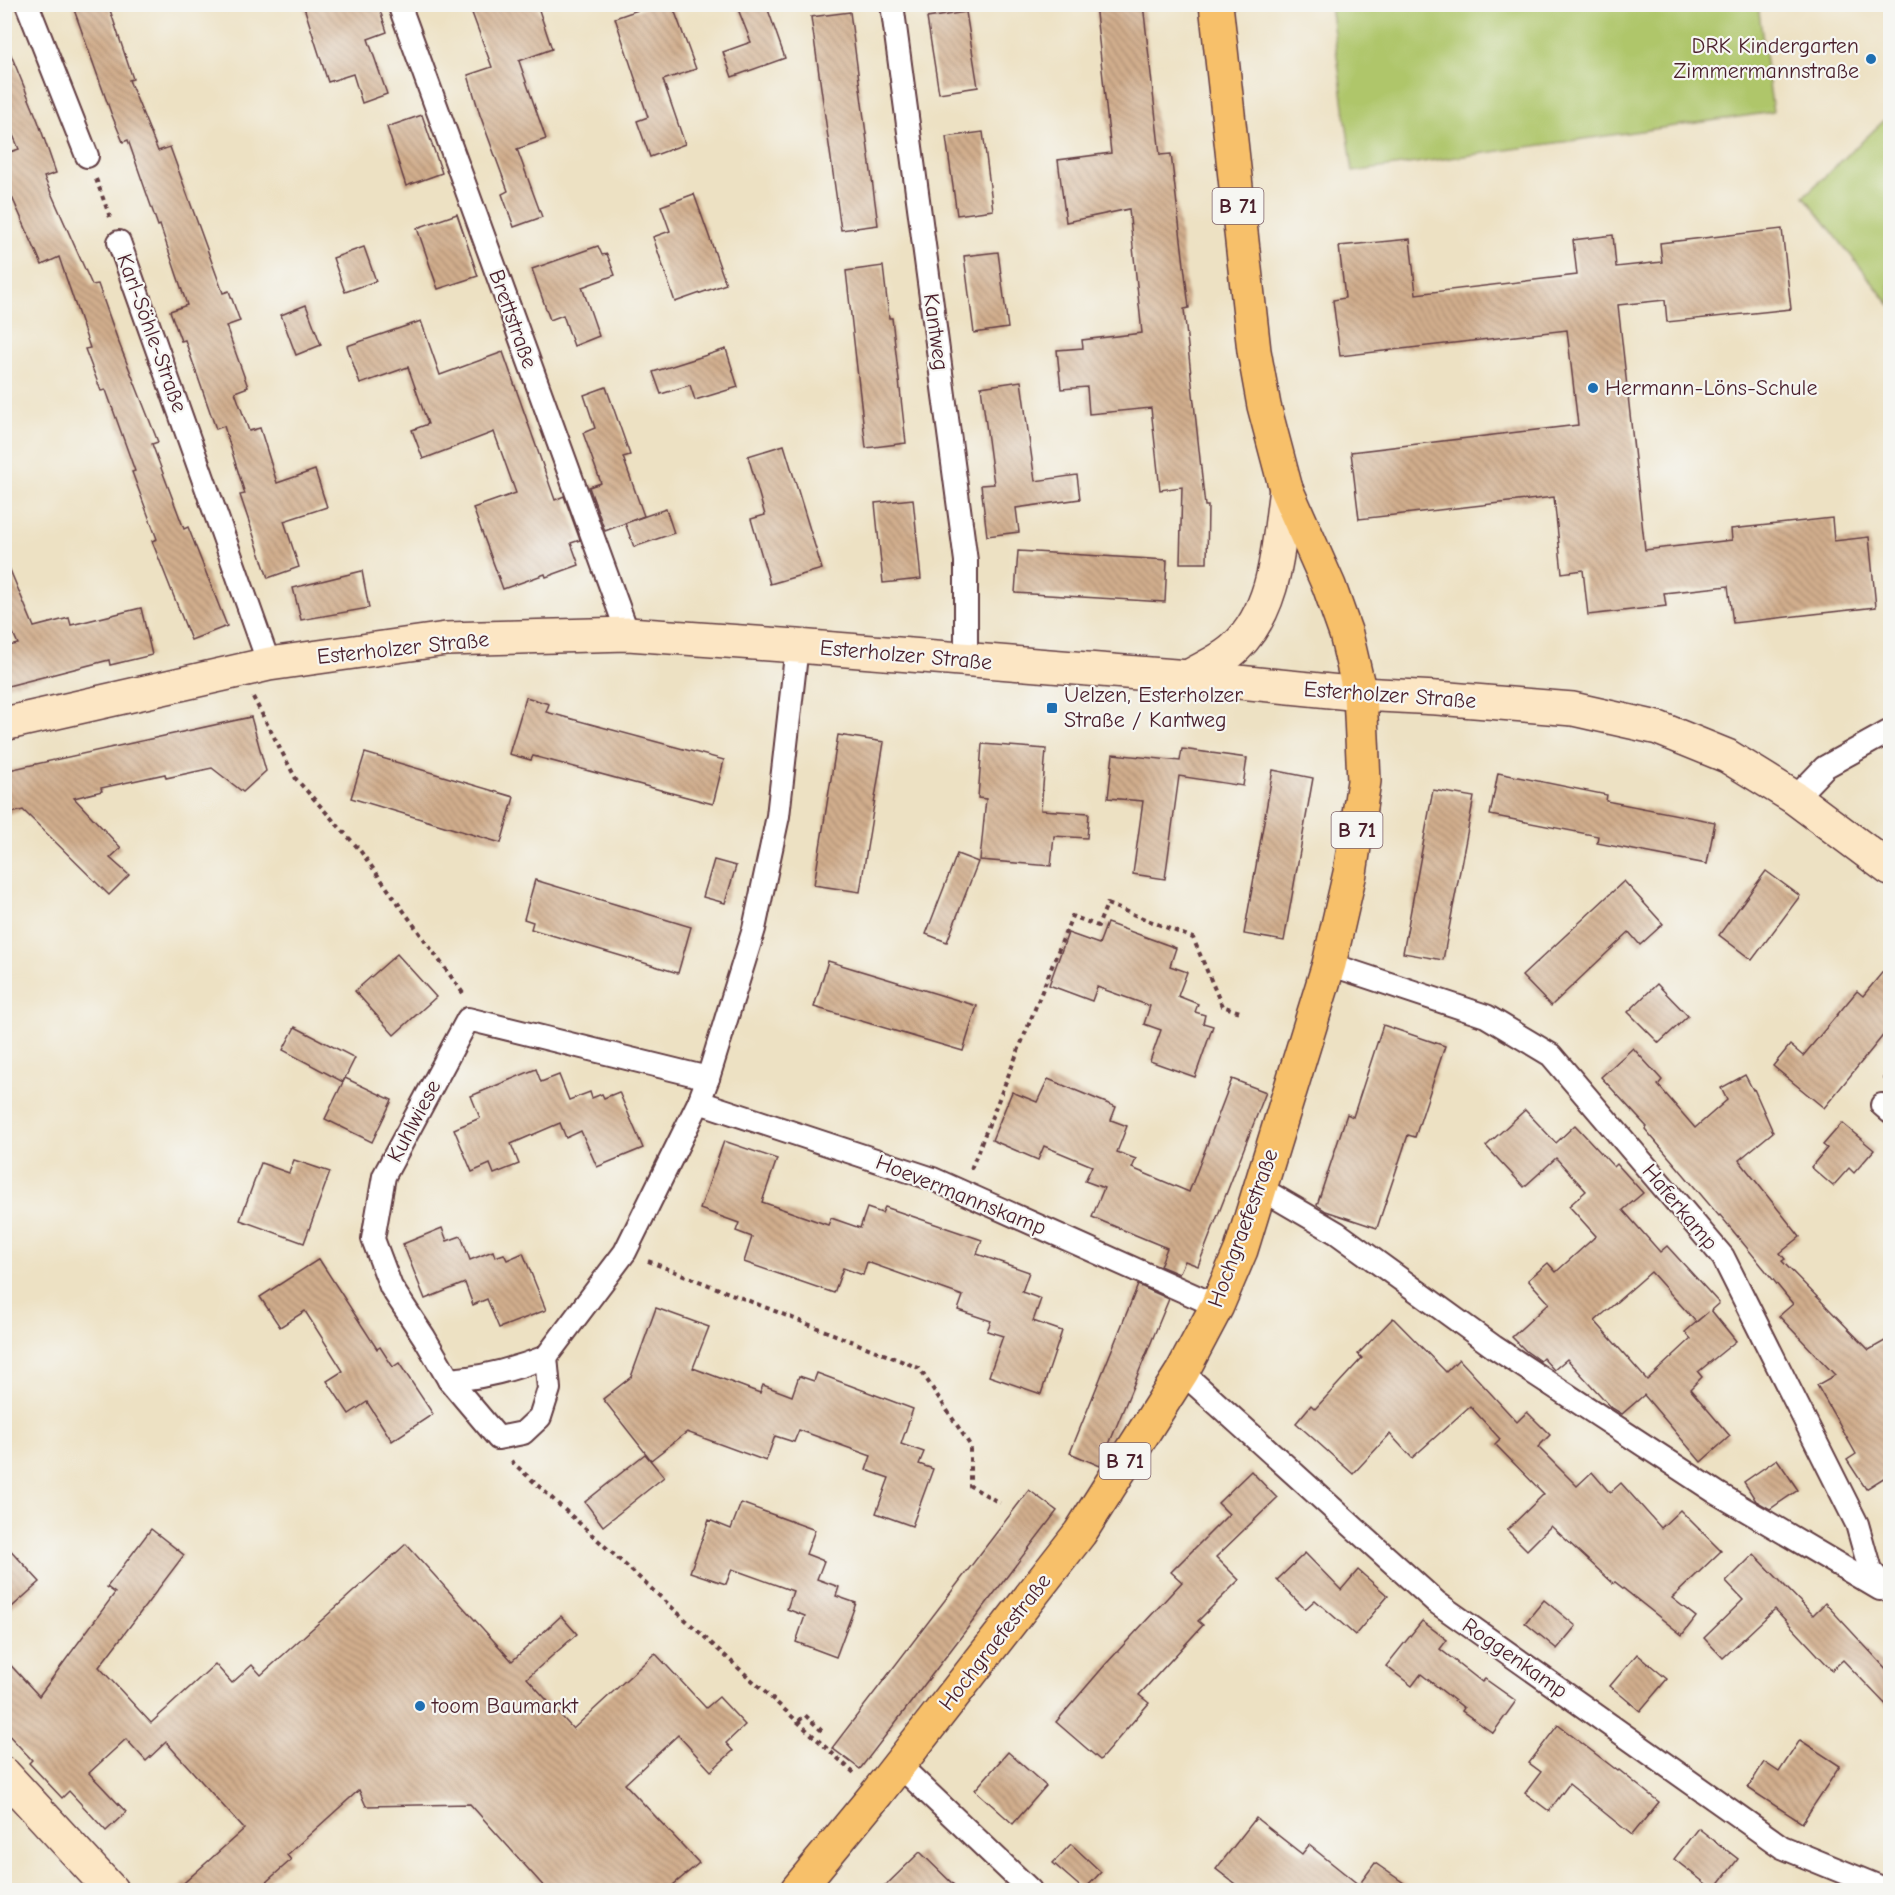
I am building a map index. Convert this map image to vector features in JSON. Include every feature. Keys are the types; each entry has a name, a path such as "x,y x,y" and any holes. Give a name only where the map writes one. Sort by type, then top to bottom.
{"main road":[{"name":"B 71","path":"1216,4 1254,351 1264,406 1286,489 1329,586 1346,634 1360,694"},
{"name":"Hochgraefestraße","path":"797,1890 877,1793 1080,1533 1182,1372 1217,1306 1241,1250 1329,964 1350,873 1364,781 1360,694"}],"street":[{"path":"27,4 87,156"},
{"name":"Brettstraße","path":"399,4 628,634"},
{"name":"Kantweg","path":"892,4 966,561 966,660"},
{"name":"Karl-Söhle-Straße","path":"119,242 254,667"},
{"name":"B 71","path":"1188,677 1235,648 1261,614 1271,587 1286,489"},
{"name":"Esterholzer Straße","path":"4,724 254,667 446,639 628,634 797,646 1188,677 1360,694 1573,709 1658,728 1727,756 1795,798 1890,869"},
{"path":"448,1380 475,1378 546,1357 625,1251 699,1102 754,928 778,816 797,646"},
{"path":"1795,798 1825,767 1890,731"},
{"name":"Haferkamp","path":"1329,964 1486,1016 1551,1055 1723,1257 1857,1524 1870,1570 1890,1593"},
{"name":"Kuhlwiese","path":"484,1023 468,1019 384,1176 372,1239 391,1287 424,1337 448,1380 498,1438"},
{"path":"484,1023 708,1078"},
{"name":"Hoevermannskamp","path":"699,1102 933,1179 1217,1306"},
{"name":"Haferkamp","path":"1260,1188 1337,1233 1494,1347 1717,1493 1890,1593"},
{"path":"498,1438 523,1433 540,1417 549,1389 546,1357"},
{"name":"Roggenkamp","path":"1182,1372 1436,1602 1782,1847 1887,1890"},
{"path":"899,1765 1030,1890"},
{"path":"4,1774 111,1890"}],"path":[{"name":"Karl-Söhle-Straße","path":"87,156 119,242"},
{"path":"254,667 296,779 359,849 484,1023"},
{"path":"962,1192 1072,916 1098,926 1107,904 1193,938 1222,1006 1240,1012"},
{"path":"625,1251 919,1368 969,1445 970,1486 1000,1503"},
{"path":"498,1438 507,1458 877,1793"},
{"path":"799,1721 805,1715 824,1733"}],"green space":[{"path":"1330,5 1758,5 1773,112 1353,172"},
{"path":"1890,115 1890,305 1804,196"}],"building":[{"path":"72,4 108,4 133,79 129,80 158,151 170,147 223,293 229,291 240,321 226,326 248,387 235,392 249,431 260,428 277,483 315,470 327,507 284,521 299,567 268,578 240,495 245,494 224,426 216,429 185,340 181,341 170,311 187,305 160,225 158,226 128,140 123,142 111,113"},
{"path":"303,4 378,4 387,32 368,39 387,94 362,103 353,74 328,82"},
{"path":"497,4 537,4 552,49 519,61 546,139 517,149 542,217 514,227 502,194 508,191 468,75 492,67 472,13"},
{"path":"655,4 672,4 696,69 663,80 685,144 650,157 637,121 648,117 615,18"},
{"path":"736,4 766,4 785,58 732,77 723,52 751,42"},
{"path":"1095,4 1143,4 1160,155 1171,154 1189,308 1184,309 1205,506 1208,506 1207,563 1180,563 1182,487 1160,490 1151,408 1089,414 1087,387 1061,389 1057,350 1083,348 1082,340 1142,333 1129,209 1066,222 1058,160 1111,153"},
{"path":"850,12 878,225 841,230 811,17"},
{"path":"966,12 978,87 939,93 927,18"},
{"path":"5,40 38,121 56,173 44,177 92,285 98,284 158,442 152,444 184,529 188,527 227,626 191,640 152,541 157,539 132,472 135,471 106,390 101,391 85,349 90,348 59,257 42,265 4,179 4,154 19,149 4,114"},
{"path":"422,115 442,173 406,186 387,127"},
{"path":"983,132 993,210 957,215 946,137"},
{"path":"694,194 726,284 675,302 653,237 670,231 661,206"},
{"path":"457,214 478,276 438,289 417,228"},
{"path":"1782,229 1791,309 1667,322 1665,300 1618,305 1645,550 1732,540 1731,529 1832,518 1834,541 1869,537 1876,607 1733,623 1728,586 1664,593 1666,606 1588,615 1583,570 1562,573 1554,497 1359,519 1351,452 1578,425 1567,330 1340,356 1333,300 1345,298 1339,246 1410,239 1416,294 1577,275 1573,240 1613,235 1616,267 1662,262 1660,243"},
{"path":"598,246 602,255 607,254 615,275 582,287 599,336 574,346 563,315 550,320 532,269"},
{"path":"364,247 376,281 345,292 333,258"},
{"path":"998,252 1008,328 974,333 964,256"},
{"path":"883,266 889,318 892,318 906,443 866,448 846,271"},
{"path":"306,305 321,345 296,355 281,315"},
{"path":"421,321 440,375 503,352 555,500 564,496 580,540 571,543 579,565 503,589 473,508 516,493 494,432 423,459 412,430 428,424 408,367 360,384 347,346"},
{"path":"726,349 738,387 695,400 690,385 661,394 653,372"},
{"path":"1021,381 1035,481 1077,475 1080,499 1016,508 1019,532 987,536 981,485 994,484 981,387"},
{"path":"606,387 630,455 623,457 644,516 605,531 589,487 601,483 583,433 595,428 584,395"},
{"path":"784,445 822,569 770,584 751,519 765,515 748,456"},
{"path":"913,499 921,579 883,583 875,503"},
{"path":"666,509 674,533 634,547 625,523"},
{"path":"1018,551 1167,560 1165,602 1015,593"},
{"path":"5,558 34,627 69,618 71,625 141,608 152,655 110,665 109,660 4,687 4,647 18,644 4,613"},
{"path":"362,571 369,608 301,620 293,588"},
{"path":"526,697 549,704 546,712 724,760 713,804 533,756 531,760 509,754"},
{"path":"251,717 266,771 243,792 212,768 166,778 165,774 101,788 102,791 74,798 121,848 110,858 129,875 109,895 23,810 4,815 4,771"},
{"path":"838,735 884,742 860,892 814,885"},
{"path":"982,744 1046,749 1041,810 1089,813 1087,838 1054,836 1051,866 980,860 986,799 978,798"},
{"path":"1182,749 1247,758 1243,786 1179,776 1165,879 1133,874 1143,801 1108,798 1113,754 1180,761"},
{"path":"365,753 514,797 501,843 351,798"},
{"path":"1273,770 1313,778 1284,941 1244,934"},
{"path":"1498,773 1607,795 1606,801 1715,822 1707,864 1597,843 1598,836 1490,815"},
{"path":"1433,790 1474,797 1443,960 1403,953"},
{"path":"957,854 978,862 947,942 926,934"},
{"path":"714,860 736,866 725,903 703,897"},
{"path":"1766,871 1800,896 1752,960 1719,935"},
{"path":"535,880 691,927 678,973 531,929 533,922 524,919"},
{"path":"1624,881 1663,924 1640,945 1629,932 1551,1006 1522,976"},
{"path":"1107,923 1176,948 1170,966 1187,972 1178,996 1198,1004 1195,1012 1205,1015 1203,1023 1213,1026 1195,1077 1150,1061 1161,1030 1144,1024 1150,1006 1097,987 1092,1001 1049,985 1068,933 1099,944"},
{"path":"397,954 436,997 394,1035 355,991"},
{"path":"828,961 977,1006 963,1051 814,1007"},
{"path":"1890,963 1890,1027 1824,1108 1773,1066 1790,1045 1803,1056 1857,991 1863,996"},
{"path":"1657,984 1688,1016 1659,1043 1628,1012"},
{"path":"1383,1025 1445,1046 1415,1137 1408,1135 1377,1228 1326,1211 1317,1205 1347,1114 1353,1117"},
{"path":"295,1027 355,1058 343,1082 283,1050"},
{"path":"1633,1048 1662,1080 1658,1085 1695,1128 1727,1100 1721,1088 1745,1075 1754,1089 1773,1132 1739,1160 1800,1237 1780,1253 1785,1259 1782,1261 1869,1350 1890,1338 1890,1474 1866,1489 1847,1460 1856,1454 1817,1385 1835,1375 1779,1316 1793,1304 1645,1129 1647,1127 1601,1077"},
{"path":"536,1069 541,1082 559,1075 569,1100 590,1092 592,1098 602,1094 604,1098 619,1092 643,1148 597,1167 581,1131 566,1138 560,1123 511,1144 519,1164 494,1174 490,1164 472,1172 454,1129 480,1118 471,1096"},
{"path":"345,1078 392,1100 372,1142 325,1119"},
{"path":"1048,1079 1116,1107 1111,1120 1127,1126 1117,1152 1136,1159 1132,1168 1189,1192 1232,1079 1266,1092 1198,1266 1185,1261 1179,1274 1160,1266 1167,1248 1092,1217 1104,1188 1085,1181 1092,1166 1044,1146 1038,1160 992,1140 1012,1092 1037,1102"},
{"path":"1525,1110 1556,1143 1575,1125 1614,1167 1617,1164 1643,1193 1623,1210 1660,1252 1667,1246 1719,1303 1711,1310 1736,1341 1698,1372 1702,1377 1690,1389 1730,1436 1701,1462 1644,1395 1622,1414 1612,1408 1567,1359 1554,1370 1543,1358 1540,1361 1512,1337 1549,1303 1528,1280 1548,1263 1556,1272 1596,1236 1569,1206 1586,1191 1556,1158 1524,1187 1486,1146","holes":["1651,1272 1696,1322 1708,1312 1685,1332 1691,1339 1647,1380 1595,1321"]},
{"path":"1842,1123 1874,1150 1854,1173 1849,1168 1833,1186 1811,1167 1827,1148 1823,1145"},
{"path":"724,1141 777,1159 762,1202 828,1225 831,1218 860,1228 867,1208 882,1213 885,1207 982,1240 977,1254 1029,1272 1022,1292 1041,1299 1033,1321 1062,1331 1041,1394 989,1376 1003,1336 987,1331 991,1321 958,1310 963,1296 867,1262 863,1275 843,1268 834,1293 744,1262 752,1237 736,1231 739,1223 700,1209"},
{"path":"294,1160 330,1172 304,1243 240,1220 261,1163 289,1173"},
{"path":"442,1228 447,1241 461,1236 470,1260 493,1251 495,1257 504,1254 507,1260 523,1253 546,1310 499,1328 487,1299 473,1305 465,1283 425,1299 403,1244"},
{"path":"319,1259 377,1349 380,1347 393,1367 399,1363 433,1414 392,1441 367,1402 349,1414 327,1381 343,1371 305,1311 280,1327 260,1297"},
{"path":"1138,1285 1169,1299 1100,1466 1070,1453"},
{"path":"656,1308 709,1327 693,1368 760,1393 763,1385 792,1396 799,1376 814,1381 817,1373 913,1409 901,1444 924,1452 919,1464 933,1469 912,1526 876,1513 889,1478 866,1470 871,1456 799,1430 794,1442 775,1436 766,1461 687,1432 651,1460 603,1399 631,1377"},
{"path":"1393,1318 1446,1372 1459,1359 1517,1422 1527,1412 1550,1435 1538,1447 1577,1486 1592,1472 1610,1493 1621,1483 1661,1528 1680,1510 1721,1551 1672,1598 1696,1617 1682,1635 1615,1582 1613,1583 1551,1526 1527,1550 1507,1530 1544,1494 1495,1444 1500,1439 1470,1406 1412,1458 1390,1434 1353,1474 1296,1423 1311,1405 1315,1409 1362,1358 1358,1354"},
{"path":"645,1454 664,1477 603,1526 585,1502"},
{"path":"1777,1459 1798,1490 1770,1509 1756,1501 1744,1482"},
{"path":"1251,1471 1277,1498 1216,1557 1239,1580 1198,1621 1203,1625 1139,1695 1149,1703 1100,1760 1056,1722 1182,1582 1171,1572 1229,1514 1218,1503"},
{"path":"1029,1490 1057,1511 860,1769 832,1748"},
{"path":"741,1503 815,1530 806,1554 824,1561 817,1579 839,1587 836,1596 856,1603 836,1657 796,1642 805,1616 787,1609 793,1591 732,1569 726,1584 690,1572 709,1520 731,1529"},
{"path":"151,1529 184,1555 99,1667 151,1723 215,1664 232,1683 252,1665 261,1675 406,1544 512,1661 561,1616 577,1634 527,1678 573,1729 655,1653 706,1708 719,1697 745,1725 726,1743 733,1751 711,1771 678,1735 625,1784 699,1863 667,1890 547,1890 470,1804 366,1806 359,1790 287,1855 291,1860 257,1890 176,1890 244,1829 166,1742 146,1761 126,1739 89,1773 126,1812 106,1831 69,1791 62,1798 29,1763 32,1760 4,1730 4,1658 39,1696 115,1593 107,1587"},
{"path":"4,1543 40,1582 4,1614"},
{"path":"1305,1553 1341,1590 1358,1570 1388,1596 1355,1635 1315,1600 1305,1609 1277,1580"},
{"path":"1754,1554 1813,1615 1825,1603 1890,1673 1890,1709 1843,1660 1832,1670 1775,1609 1723,1658 1704,1638 1743,1600 1726,1582"},
{"path":"1544,1600 1576,1626 1557,1649 1525,1623"},
{"path":"1422,1621 1447,1640 1440,1649 1482,1682 1485,1679 1516,1701 1493,1733 1462,1711 1464,1708 1421,1674 1412,1686 1386,1666"},
{"path":"1637,1654 1667,1679 1640,1711 1610,1686"},
{"path":"1558,1725 1659,1802 1632,1835 1569,1784 1549,1811 1525,1793 1541,1772 1529,1763"},
{"path":"1800,1740 1840,1766 1802,1823 1748,1788 1764,1762 1779,1772"},
{"path":"1008,1752 1046,1786 1013,1824 975,1790"},
{"path":"1256,1818 1302,1854 1309,1845 1359,1885 1375,1863 1414,1890 1243,1890 1216,1869"},
{"path":"1698,1828 1738,1859 1714,1890 1674,1859"},
{"path":"1071,1844 1101,1872 1084,1890 1053,1863"},
{"path":"920,1852 959,1890 881,1890"}],"place":[{"name":"DRK Kindergarten Zimmermannstraße","path":"1871,59"},
{"name":"Hermann-Löns-Schule","path":"1593,388"},
{"name":"Uelzen, Esterholzer Straße / Kantweg","path":"1052,708"},
{"name":"toom Baumarkt","path":"420,1706"}]}
